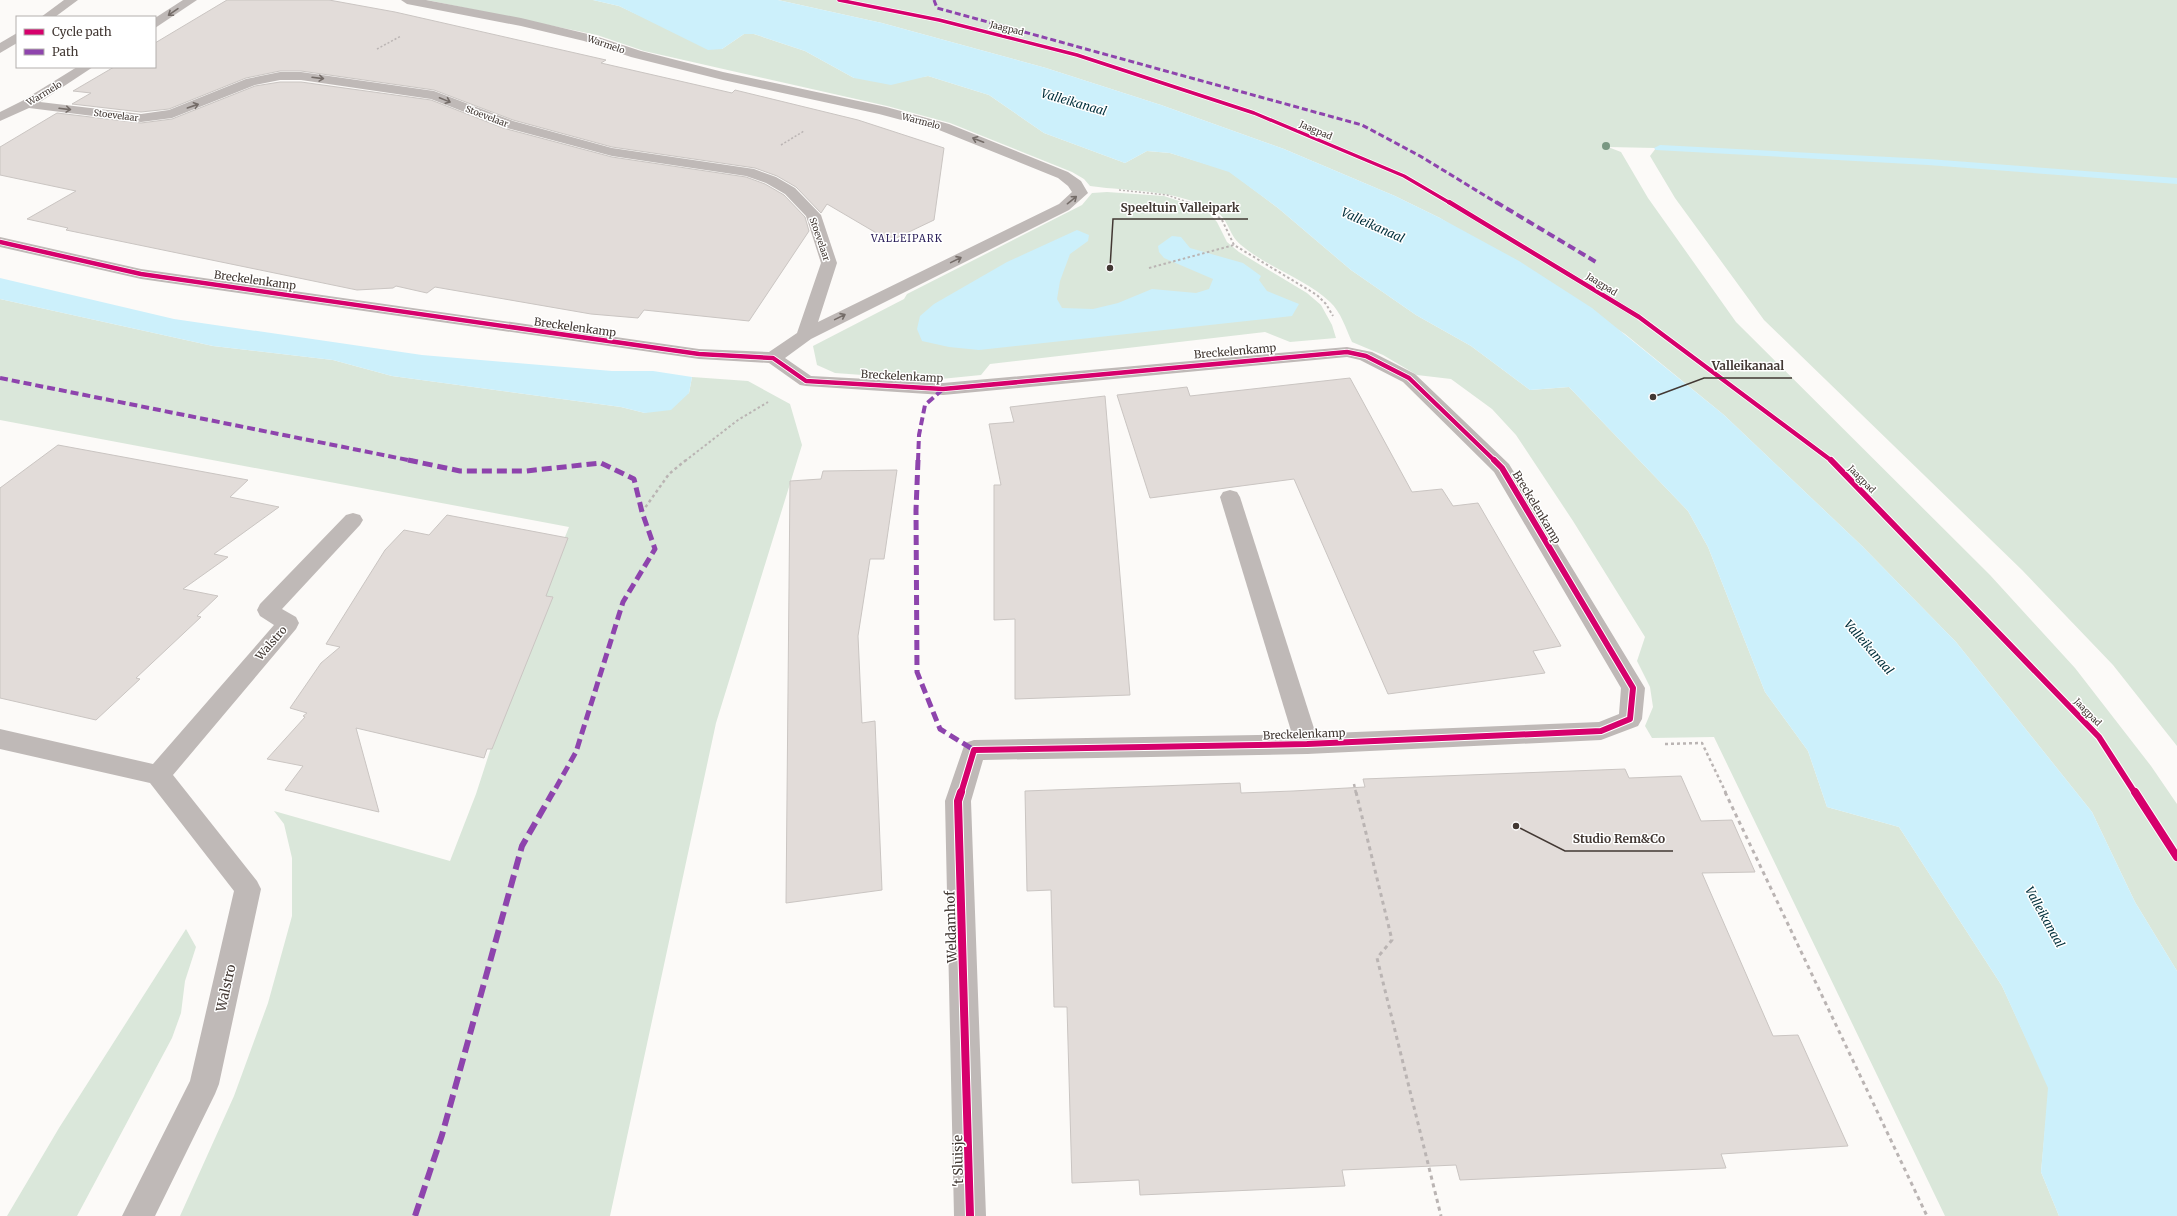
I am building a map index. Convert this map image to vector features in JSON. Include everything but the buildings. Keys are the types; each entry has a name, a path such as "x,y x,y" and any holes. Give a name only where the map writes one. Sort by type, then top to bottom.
{"street":[{"path":"48,16 72,0"},
{"path":"156,23 191,0"},
{"name":"Warmelo","path":"407,0 581,36 636,54 708,73 881,110 957,132 1063,175 1075,183 1080,190"},
{"path":"0,49 16,39"},
{"name":"Warmelo","path":"0,117 27,104 84,68"},
{"name":"Stoevelaar","path":"27,104 142,118 172,114 251,82 280,76 301,76 434,95 508,124 559,139 612,152 749,172 771,180 790,191 813,215 829,263 805,335"},
{"path":"806,381 773,358 805,335 1064,207 1080,193 1080,190"},
{"name":"Breckelenkamp","path":"0,242 141,274 489,326 699,354 773,358"},
{"name":"Breckelenkamp","path":"806,381 942,389 1347,352 1366,356 1409,378 1502,468 1633,688 1630,719 1601,731 1344,743 974,750"},
{"path":"1230,497 1307,744"},
{"name":"Walstro","path":"138,1216 204,1084 248,889 158,775 288,623 268,610 353,520"},
{"path":"0,739 158,775"},
{"name":"Weldamhof","path":"968,1106 958,801 974,750"},
{"name":"'t Sluisje","path":"968,1106 970,1216"}],"path":[{"path":"376,50 450,9"},
{"path":"729,169 775,149 848,103"},
{"path":"1080,190 1123,190 1167,195 1209,209 1222,220 1234,245 1310,291 1326,304 1343,338 1347,352"},
{"path":"1149,268 1234,245"},
{"path":"642,512 669,474 738,420 806,381"},
{"path":"1630,719 1642,744 1702,743 1927,1216"},
{"path":"1344,743 1392,940 1377,958 1440,1216"}],"green space":[{"path":"427,0 593,0 619,6 662,26 722,49 744,34 754,34 805,51 854,78 911,79 928,76 989,95 1044,133 1125,163 1147,151 1170,153 1229,171 1278,208 1351,270 1416,315 1471,346 1530,390 1569,387 1688,511 1708,547 1765,692 1808,751 1827,807 1899,827 2002,986 2049,1088 2041,1172 2059,1216 1945,1216 1714,737 1652,738 1645,726 1653,707 1650,687 1637,661 1645,637 1573,521 1516,435 1492,409 1451,379 1417,375 1383,355 1352,342 1340,316 1330,302 1309,286 1263,260 1241,245 1236,241 1221,215 1209,207 1193,201 1164,194 1090,186 1084,179 1072,172 950,123 887,106 644,51 597,35"},
{"path":"778,0 2177,0 2177,746 2113,665 2022,570 1764,320 1675,198 1650,156 1656,148 1608,147 1621,152 1648,198 1736,322 1990,575 2075,668 2151,766 2177,804 2177,971 2135,902 2092,812 1956,642 1862,546 1724,415 1625,334 1440,218 1395,196 1284,149 1161,105 1046,68 882,23"},
{"path":"1107,192 1164,196 1206,210 1217,222 1227,242 1239,252 1307,293 1321,305 1332,325 1336,338 1290,342 1265,332 990,364 981,375 931,380 835,373 817,365 813,346 904,299 907,294 1082,205 1092,193"},
{"path":"0,299 213,346 333,360 392,376 621,407 645,413 689,393 692,377 748,381 790,404 802,445 716,723 610,1216 180,1216 234,1096 268,1003 292,916 292,858 284,824 274,811 450,861 476,794 535,612 569,527 0,420"},
{"path":"186,929 196,947 185,981 181,1013 172,1038 77,1216 7,1216 59,1128"}],"water":[{"path":"593,0 778,0 882,23 1046,68 1161,105 1284,149 1395,196 1440,218 1519,261 1592,308 1724,415 1862,546 1956,642 2092,812 2135,902 2177,971 2177,1216 2059,1216 2041,1172 2048,1088 2002,986 1899,827 1827,807 1808,751 1765,692 1708,547 1688,511 1569,387 1530,390 1471,346 1416,315 1351,270 1278,208 1229,172 1170,153 1147,151 1125,163 1044,133 989,95 928,76 891,85 854,78 805,51 754,34 744,34 722,49 708,50 619,6"},
{"path":"1077,230 1089,235 1088,241 1070,254 1060,281 1057,299 1062,308 1093,309 1118,303 1152,289 1196,293 1209,289 1213,279 1164,258 1159,252 1158,246 1172,236 1181,237 1190,248 1243,263 1261,276 1259,280 1267,291 1299,304 1292,316 979,350 949,347 922,341 917,329 920,316 934,304 1007,262"},
{"path":"0,278 174,319 422,355 612,371 653,371 692,377 689,393 671,410 645,413 621,407 392,376 333,360 213,346 0,299"}],"waterway":[{"path":"1660,148 1928,162 2177,181"}],"marked path":[{"path":"934,0 937,8 1066,42 1362,125 1420,156 1596,262"},
{"path":"0,378 460,471 526,471 601,463 634,479 642,512 655,549 623,602 576,752 522,846 442,1135 415,1216"},
{"path":"943,389 925,405 919,435 916,510 917,672 940,729 974,750"}],"cycle path":[{"name":"Jaagpad","path":"839,0 939,20 1077,55 1254,113 1404,176 1503,233 1639,317 1833,462 2099,737 2177,857"},
{"path":"0,242 141,274 699,354 773,358 806,381 943,389 1347,352 1366,356 1409,378 1502,468 1633,688 1630,719 1601,731 1307,744 974,750 958,801 970,1216"}],"place":[{"name":"Speeltuin Valleipark","path":"1110,268"},
{"name":"Valleikanaal","path":"1653,397"},
{"name":"Studio Rem&Co","path":"1516,826"}],"district":[{"name":"VALLEIPARK","path":"907,238"}]}
